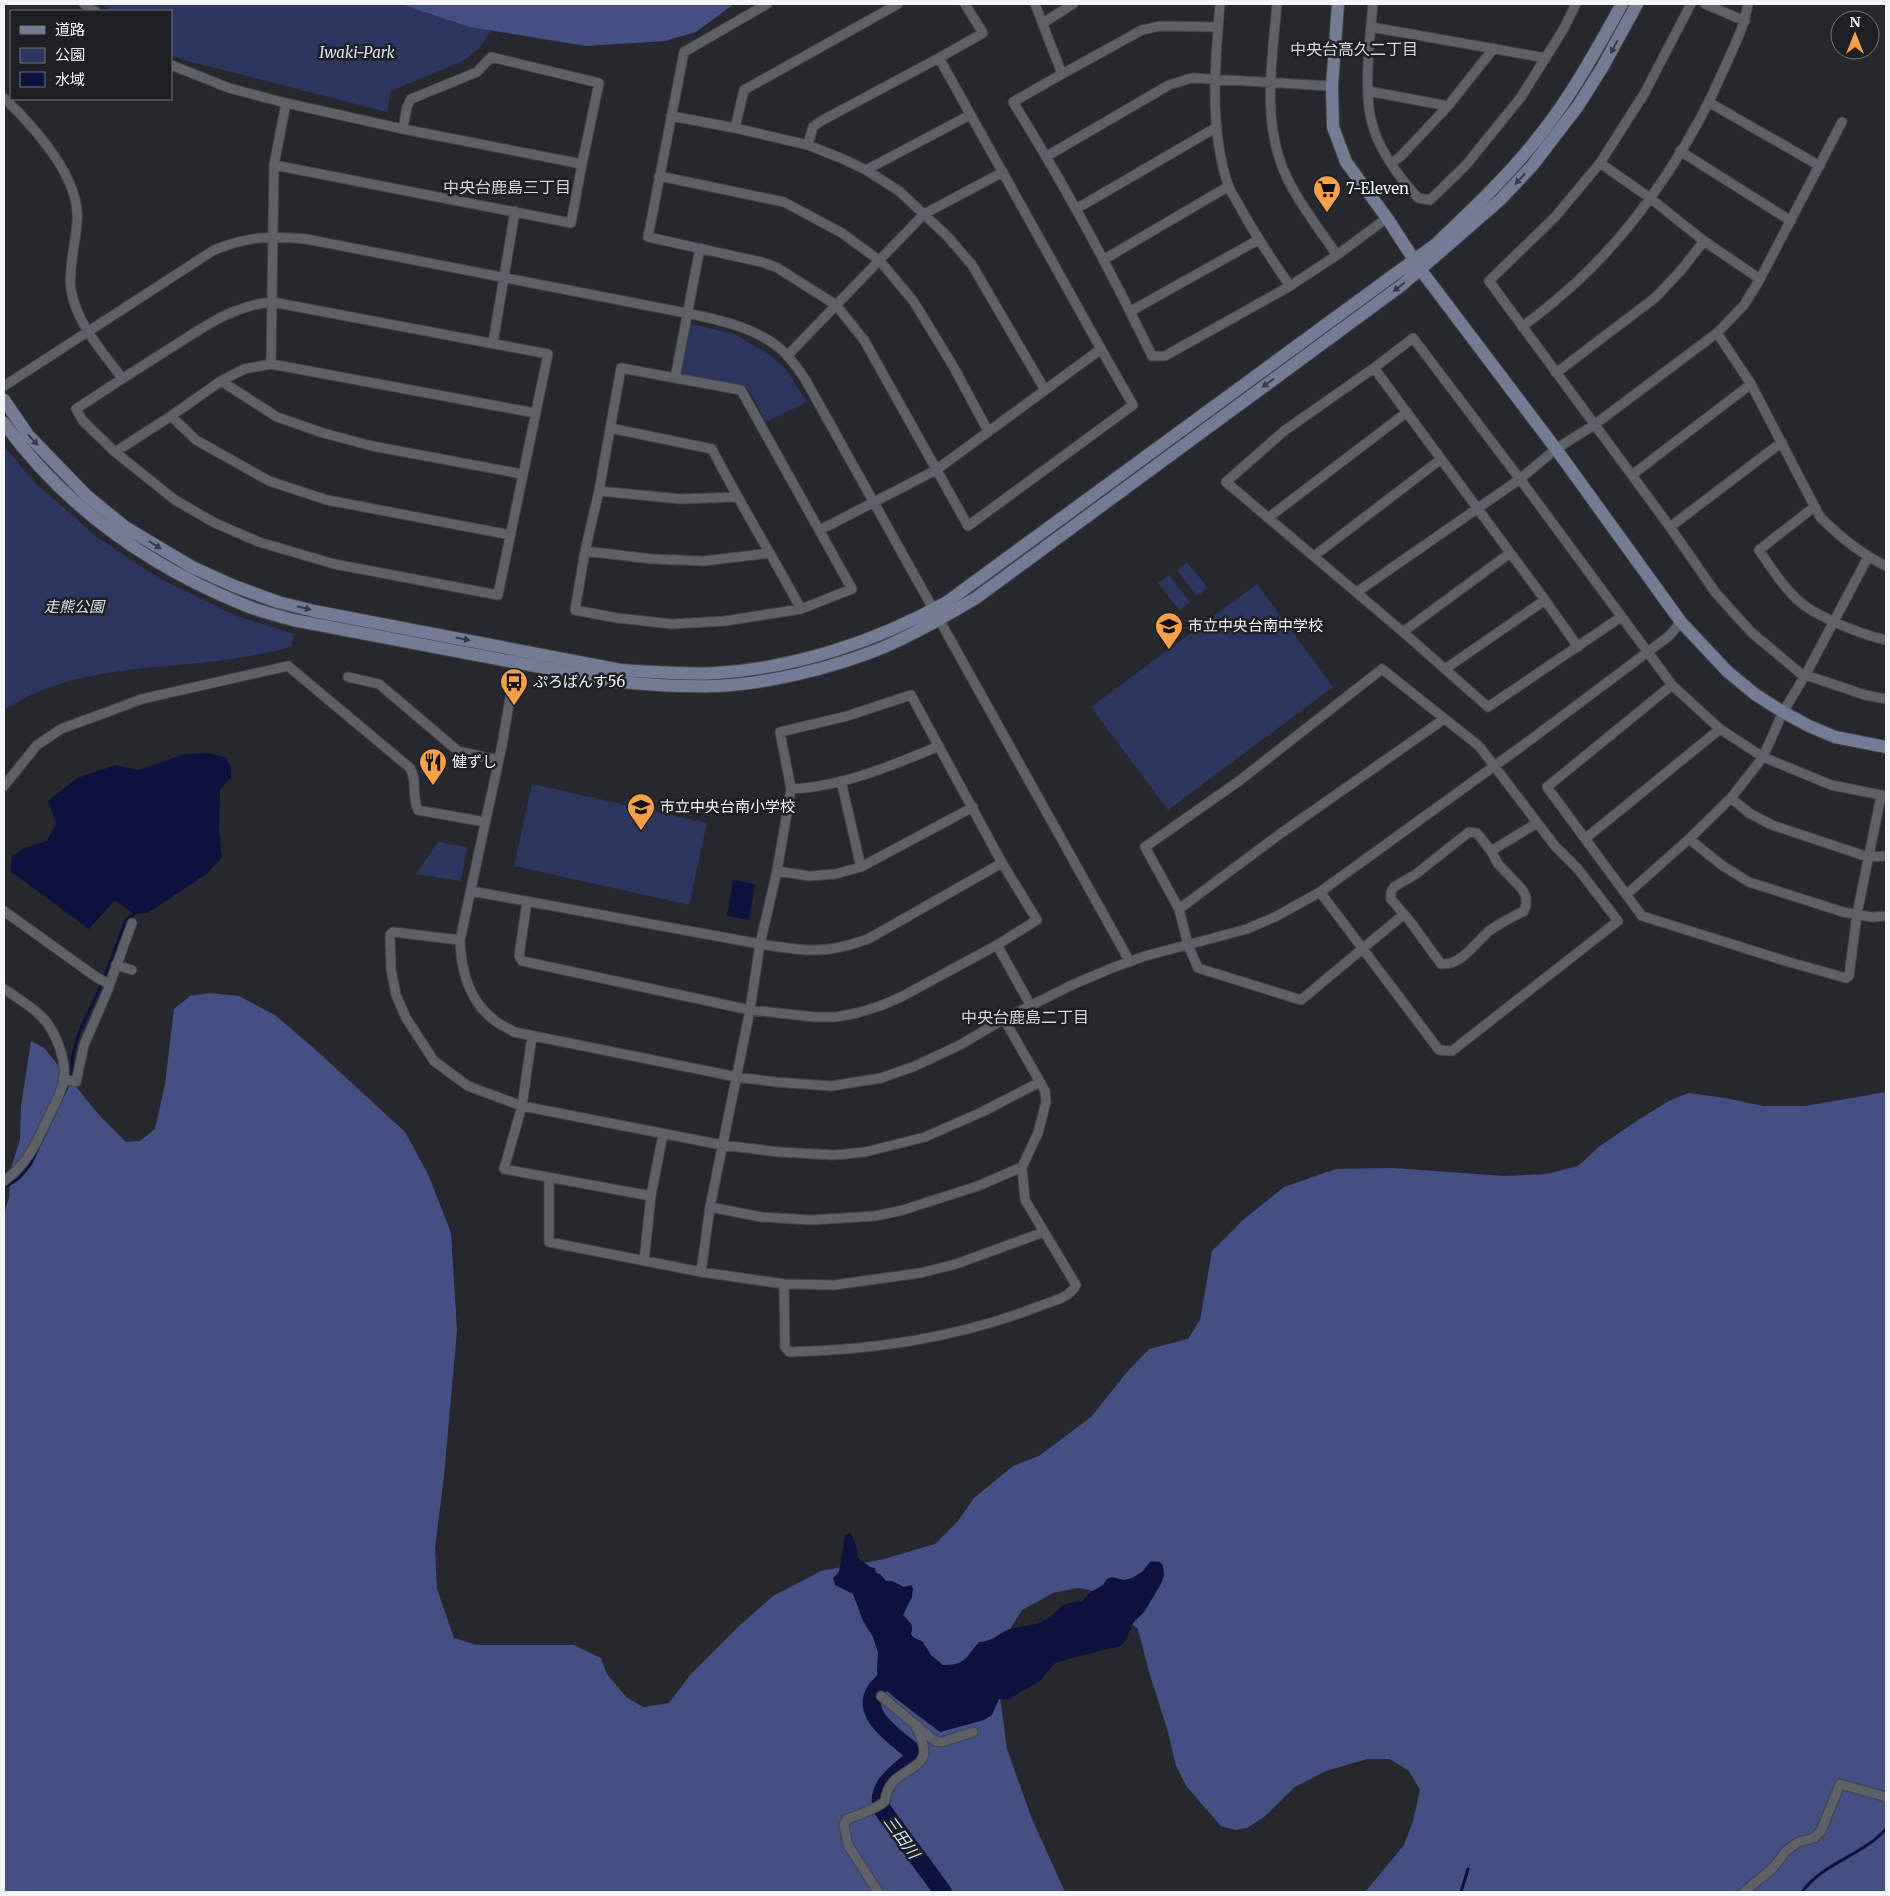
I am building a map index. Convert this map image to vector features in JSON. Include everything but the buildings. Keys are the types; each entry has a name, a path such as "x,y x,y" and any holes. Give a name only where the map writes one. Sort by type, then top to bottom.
{"street":[{"path":"767,4 684,52 648,237 776,267 836,305 864,340 968,526 1133,405 939,58"},
{"path":"735,128 744,90 898,4"},
{"path":"808,145 814,127 821,121 983,33 965,4"},
{"path":"1035,4 1062,74"},
{"path":"1043,22 1073,4"},
{"path":"1220,4 1215,80 1217,127 1221,155 1229,186 1258,240 1290,286"},
{"path":"1277,4 1270,84 1275,143 1280,163 1287,179 1337,255"},
{"path":"1338,4 1332,86 1333,127 1346,162 1387,218 1417,264 1556,449 1682,622 1727,671 1756,694 1809,726 1835,737 1886,747"},
{"path":"1373,4 1368,91 1372,122 1381,146 1404,182 1418,198 1430,200 1466,164 1521,97 1563,30 1576,4"},
{"path":"4,400 28,435 87,496 125,526 192,568 269,599 314,611 621,670 668,674 716,673 762,667 822,655 976,598 1395,291 1436,244 1493,190 1544,130 1589,63 1622,4"},
{"path":"1417,264 1500,200 1532,166 1555,137 1602,68 1637,4"},
{"path":"1691,4 1644,94 1600,163 1555,217 1489,281 1670,526 1715,592 1751,632 1800,673 1865,695 1886,699"},
{"path":"1705,4 1745,20"},
{"path":"1522,327 1562,296 1595,265 1626,230 1650,198 1710,102 1745,20 1748,4"},
{"path":"1218,27 1160,26 1142,30 1013,102 1046,156 1104,260 1152,356 1165,356 1290,286 1337,255 1387,218"},
{"path":"1371,27 1546,58"},
{"path":"1392,163 1401,156 1448,106 1494,48"},
{"path":"274,165 571,223 598,83 491,57 477,72 411,99 407,107 403,130"},
{"path":"172,66 229,88 403,130 582,164"},
{"path":"1046,156 1170,85 1192,78 1270,84 1332,86"},
{"path":"1368,91 1448,106"},
{"path":"4,98 40,138 62,167 76,196 78,219 71,288 79,316 122,378"},
{"path":"271,364 274,165 286,102"},
{"path":"1710,102 1820,166"},
{"path":"866,170 970,115"},
{"path":"671,116 735,128 808,145 866,170 899,192 948,237 972,265 1045,390"},
{"path":"1357,592 1520,479 1556,449 1594,425 1717,333 1744,305 1760,279 1842,122"},
{"path":"1076,209 1217,127"},
{"path":"1680,151 1791,221"},
{"path":"1600,163 1650,198 1704,241 1760,279"},
{"path":"788,356 924,214 1002,172"},
{"path":"659,176 784,202 842,233 880,261 914,302 953,366 988,431"},
{"path":"1104,260 1229,186"},
{"path":"493,343 515,211"},
{"path":"4,386 214,250 250,238 272,236 306,239 686,312 726,321 742,327 774,345 788,356 806,379 1130,962"},
{"path":"1131,311 1258,240"},
{"path":"1556,373 1656,297 1682,269 1704,241"},
{"path":"675,378 686,312 700,248"},
{"path":"272,302 548,354 498,595 334,564 259,542 215,523 175,500 115,452 83,421 76,409 122,378 218,318 237,309 272,302"},
{"path":"1717,333 1751,384 1820,517 1832,529 1868,557 1886,566"},
{"path":"1621,616 1578,648 1488,708 1357,592 1226,482 1284,431 1374,368 1413,338 1520,479 1672,685 1720,729 1763,756 1831,785 1884,796 1868,857 1857,914 1849,976 1846,978 1642,916 1547,787 1672,685"},
{"path":"820,530 936,470 1101,348"},
{"path":"115,452 221,381 244,369 271,364 535,413"},
{"path":"621,368 675,378 742,390 852,589 801,609 724,621 672,624 617,618 575,610 621,368"},
{"path":"1374,368 1545,600 1578,648"},
{"path":"221,381 277,417 323,433 372,446 522,474"},
{"path":"1632,475 1751,384"},
{"path":"1268,518 1407,412"},
{"path":"171,416 196,440 269,481 327,500 511,535"},
{"path":"4,423 18,443 53,482 93,518 144,556 192,582 244,605 293,620 516,664 619,682 667,686 717,686 795,675 842,662 882,648 937,614"},
{"path":"610,428 712,450 736,497 801,609"},
{"path":"1670,526 1782,442"},
{"path":"1314,556 1441,459"},
{"path":"599,490 682,499 736,497"},
{"path":"1814,507 1759,550 1780,579 1805,606 1870,637 1886,640"},
{"path":"585,551 652,559 704,561 770,553"},
{"path":"1403,632 1510,553"},
{"path":"1627,894 1689,839 1731,798 1763,756 1783,712 1806,674 1868,557"},
{"path":"1445,669 1545,600"},
{"path":"519,650 460,940 461,961 466,982 478,1003 494,1020 514,1032 737,1077 802,1085 832,1086 881,1078 915,1066 960,1045 1004,1019 1074,984 1130,962 1247,929 1277,916 1320,892 1669,636 1682,622"},
{"path":"4,786 37,745 61,729 142,699 288,666 410,768 414,776 414,802 418,810 485,822"},
{"path":"1320,892 1363,948 1439,1050 1452,1051 1618,921 1578,869 1555,846 1479,746 1382,669 1239,781 1145,847 1179,909 1188,945 1198,968 1301,1000 1363,948 1403,915"},
{"path":"348,677 378,684 458,752 498,760"},
{"path":"527,901 519,956 522,961 750,1010 816,1017 836,1017 857,1013 901,997 997,945 1036,920 1002,863 912,695 846,716 780,732 791,789 777,871 760,944 750,1010 710,1207 701,1272"},
{"path":"1179,909 1280,834 1444,719"},
{"path":"1586,838 1720,729"},
{"path":"791,789 813,788 840,781 898,763 939,746"},
{"path":"840,781 862,867"},
{"path":"1731,798 1749,813 1772,825 1868,857 1886,856"},
{"path":"777,871 809,876 835,874 862,867 973,807"},
{"path":"1490,851 1537,823"},
{"path":"1469,832 1477,833 1498,864 1522,889 1526,897 1524,910 1490,930 1457,961 1448,965 1441,964 1409,920 1403,915 1392,899 1391,892 1394,887 1416,874 1469,832"},
{"path":"1689,839 1723,866 1749,882 1826,907 1872,917 1886,916"},
{"path":"471,891 760,944 802,951 821,951 845,947 868,939 1002,863"},
{"path":"4,911 96,977 109,984"},
{"path":"64,1079 76,1082 84,1045 102,1004 132,923"},
{"path":"460,940 394,932 390,935 391,969 396,995 406,1018 434,1061 468,1086 522,1106 722,1145 779,1152 835,1155 882,1149 925,1137 982,1112 1040,1082"},
{"path":"997,945 1031,1006"},
{"path":"116,965 132,970"},
{"path":"4,989 41,1016 54,1034 62,1058 64,1079 33,1150 16,1172 4,1180"},
{"path":"784,1284 785,1348 789,1352 840,1350 896,1344 958,1333 1014,1316 1062,1297 1074,1290 1076,1285 1025,1200 1022,1167 1038,1133 1046,1102 1046,1091 1004,1019"},
{"path":"532,1036 522,1106 504,1169 651,1196"},
{"path":"644,1261 651,1196 663,1134"},
{"path":"710,1207 761,1217 811,1220 875,1216 903,1210 978,1186 1022,1167"},
{"path":"549,1178 549,1242 701,1272 784,1284 834,1285 920,1273 956,1264 1044,1232"},
{"path":"881,1696 935,1741 942,1742 972,1732"},
{"path":"878,1892 848,1846 844,1825 847,1819 885,1801 886,1791 892,1783 900,1775 921,1762 924,1756 922,1739 914,1725"},
{"path":"1744,1892 1773,1868 1786,1851 1798,1842 1814,1838 1821,1831 1840,1784 1886,1797"}],"green space":[{"name":"Iwaki-Park","path":"100,4 508,4 480,47 463,61 391,91 387,112 183,60 172,55 172,10 109,10"},
{"path":"691,324 734,334 770,355 785,368 807,402 766,422 751,393 743,385 682,374 679,369 688,326"},
{"name":"走熊公園","path":"4,446 34,482 98,538 157,577 234,615 294,634 291,647 219,661 92,676 62,683 32,695 4,710"},
{"path":"1187,562 1208,588 1197,596 1177,570"},
{"path":"1169,575 1190,602 1180,611 1158,583"},
{"path":"1257,584 1333,687 1168,810 1091,707"},
{"path":"532,784 707,823 689,905 514,866"},
{"path":"438,842 467,847 461,881 416,874"}],"shaded area":[{"path":"401,4 734,4 696,32 665,41 586,46 470,27"},
{"path":"210,993 239,996 275,1015 405,1132 428,1174 451,1233 457,1330 444,1476 435,1548 437,1589 454,1638 477,1645 574,1645 601,1658 607,1674 626,1697 643,1707 669,1703 691,1674 740,1625 773,1596 821,1571 884,1559 935,1544 958,1521 974,1498 1013,1466 1039,1456 1091,1417 1127,1372 1149,1349 1188,1339 1200,1320 1212,1251 1243,1220 1284,1187 1336,1169 1392,1168 1505,1176 1547,1174 1578,1166 1600,1146 1638,1120 1669,1101 1688,1093 1763,1106 1805,1106 1886,1092 1886,1892 1365,1892 1404,1845 1413,1821 1420,1790 1409,1771 1390,1759 1367,1759 1326,1771 1295,1787 1264,1817 1247,1828 1235,1830 1221,1826 1187,1787 1176,1766 1138,1629 1090,1590 1078,1588 1053,1593 1022,1610 1010,1629 998,1682 1007,1749 1032,1819 1065,1892 4,1892 4,1213 9,1198 10,1172 20,1139 21,1106 31,1041 44,1048 100,1116 126,1142 140,1141 155,1129 165,1084 174,1009 190,996"}],"water":[{"path":"206,753 225,757 231,767 231,778 220,789 219,829 222,857 208,873 148,913 134,914 115,900 89,929 10,871 12,856 24,848 47,841 56,823 48,801 77,778 116,765 139,770 185,754"},
{"path":"733,880 755,884 749,920 727,916"},
{"path":"850,1532 857,1548 857,1557 870,1567 875,1568 876,1573 880,1574 886,1581 892,1581 904,1587 911,1585 913,1588 912,1597 903,1615 912,1625 911,1634 913,1637 923,1642 931,1655 943,1665 961,1662 979,1642 990,1640 1012,1628 1040,1622 1068,1603 1082,1601 1089,1593 1103,1585 1107,1579 1112,1577 1124,1580 1132,1578 1142,1572 1151,1561 1160,1562 1163,1566 1164,1575 1161,1584 1144,1612 1133,1623 1125,1641 1120,1647 1055,1663 1040,1681 1007,1700 999,1699 992,1715 984,1720 940,1732 895,1698 880,1684 877,1671 878,1653 873,1637 863,1621 853,1594 835,1585 833,1578 839,1572 845,1536"}],"waterway":[{"path":"69,1078 79,1033 100,988 126,920 134,914"},
{"path":"4,1188 19,1178 30,1165 67,1087"},
{"name":"三田川","path":"895,1666 894,1670 876,1690 872,1699 872,1708 889,1732 912,1751 914,1755 913,1759 895,1774 885,1786 882,1793 882,1809 943,1892"},
{"path":"1802,1892 1821,1873 1866,1846 1886,1829"},
{"path":"1461,1892 1468,1869"}],"place":[{"name":"7-Eleven","path":"1327,213"},
{"name":"市立中央台南中学校","path":"1169,650"},
{"name":"ぷろばんす56","path":"514,706"},
{"name":"健ずし","path":"433,786"},
{"name":"市立中央台南小学校","path":"641,831"}],"district":[{"name":"中央台高久二丁目","path":"1354,49"},
{"name":"中央台鹿島三丁目","path":"507,187"},
{"name":"中央台鹿島二丁目","path":"1025,1017"}]}
